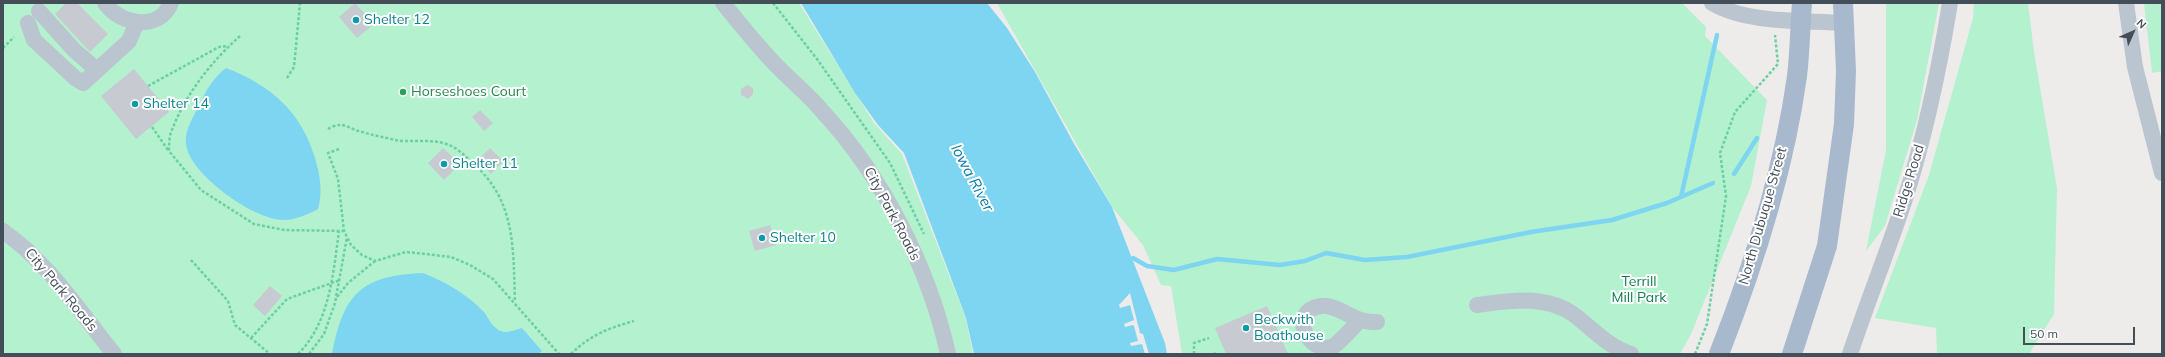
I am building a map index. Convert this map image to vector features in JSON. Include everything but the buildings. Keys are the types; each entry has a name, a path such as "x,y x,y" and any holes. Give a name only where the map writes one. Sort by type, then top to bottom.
{"main road":[{"path":"1792,354 1827,246 1844,124 1846,71 1843,3"},
{"name":"North Dubuque Street","path":"1719,354 1750,271 1778,175 1797,76 1801,12"}],"street":[{"path":"105,3 119,17 137,22 153,20 163,14 171,3"},
{"name":"City Park Roads","path":"723,3 773,63 823,111 858,153 879,185 925,278 941,322 948,354"},
{"path":"1712,3 1724,10 1773,19 1801,12 1844,23"},
{"name":"Ridge Road","path":"1850,354 1890,242 1916,161 1937,78 1950,3"},
{"path":"2126,3 2135,67 2162,172"},
{"path":"39,11 74,50 97,70"},
{"path":"28,23 34,40 75,78 83,83 130,41 137,22"},
{"name":"City Park Roads","path":"3,230 21,243 38,260 114,354"},
{"path":"1477,305 1532,300 1560,306 1611,344 1631,354"},
{"path":"1360,320 1377,322"}],"path":[{"path":"287,78 294,67 300,3"},
{"path":"1695,354 1707,324 1726,196 1720,153 1735,112 1778,64 1773,19"},
{"path":"169,151 171,130 189,97 207,69 240,36"},
{"path":"3,48 14,37"},
{"path":"148,86 219,47 229,46"},
{"path":"328,129 340,124 369,134 394,140 436,142 449,145 462,153 482,171 494,184 503,203 509,223 515,302"},
{"path":"152,127 169,151 201,190 254,224 284,230 344,231"},
{"path":"339,149 328,153 338,179 344,231 351,245 362,255 374,261"},
{"path":"298,354 316,332 331,281 339,231"},
{"path":"309,354 324,334 336,298 347,237"},
{"path":"336,298 348,283 374,261 406,252 451,257 470,265 493,279 515,302 559,354"},
{"path":"191,260 228,301 235,325 270,354"},
{"path":"251,338 287,299 331,281 340,280"},
{"path":"571,354 580,345 604,330 634,320"},
{"path":"1194,354 1194,343 1209,338"}],"green space":[{"path":"3,3 799,3 874,123 902,154 966,319 973,354 3,354"},
{"name":"Terrill Mill Park","path":"997,3 1682,3 1706,27 1705,36 1767,100 1751,186 1691,334 1680,354 1182,354 1171,286 1161,285 1143,245 1112,207"},
{"path":"1886,3 1939,3 1917,120 1885,226 1866,251 1886,150"},
{"path":"1974,3 2028,3 2034,52 2057,188 2054,314 2029,354 1937,354 1936,328 1875,318 1929,175 1973,18"},
{"path":"2144,3 2162,3 2162,71 2152,73"}],"water":[{"name":"Iowa River","path":"801,3 987,3 1007,28 1035,72 1073,142 1112,207 1165,343 1167,354 974,354 966,318 904,153 878,125 855,93"},
{"path":"226,68 242,75 270,92 282,102 301,126 309,141 318,171 321,190 318,209 301,217 287,220 271,218 240,204 210,181 198,169 190,156 186,144 186,134 190,123 211,84"},
{"path":"423,273 440,280 462,293 483,311 492,324 499,330 508,332 522,328 542,351 538,354 332,354 343,316 350,302 359,292 370,284 384,278"}],"pier":[{"path":"1130,293 1140,333 1143,334 1149,354 1145,354 1142,344 1131,346 1130,343 1138,341 1134,326 1125,327 1124,324 1134,320 1130,305 1120,308 1119,305"}],"waterway":[{"path":"1681,197 1717,35"},
{"path":"1734,174 1757,138"},
{"path":"1133,258 1147,266 1174,270 1217,259 1280,265 1305,261 1326,253 1365,260 1407,257 1531,232 1612,220 1667,203 1713,183"}],"place":[{"name":"Shelter 12","path":"356,20"},
{"name":"Horseshoes Court","path":"403,92"},
{"name":"Shelter 14","path":"135,104"},
{"name":"Shelter 11","path":"444,164"},
{"name":"Shelter 10","path":"762,238"},
{"name":"Beckwith Boathouse","path":"1246,328"}]}
